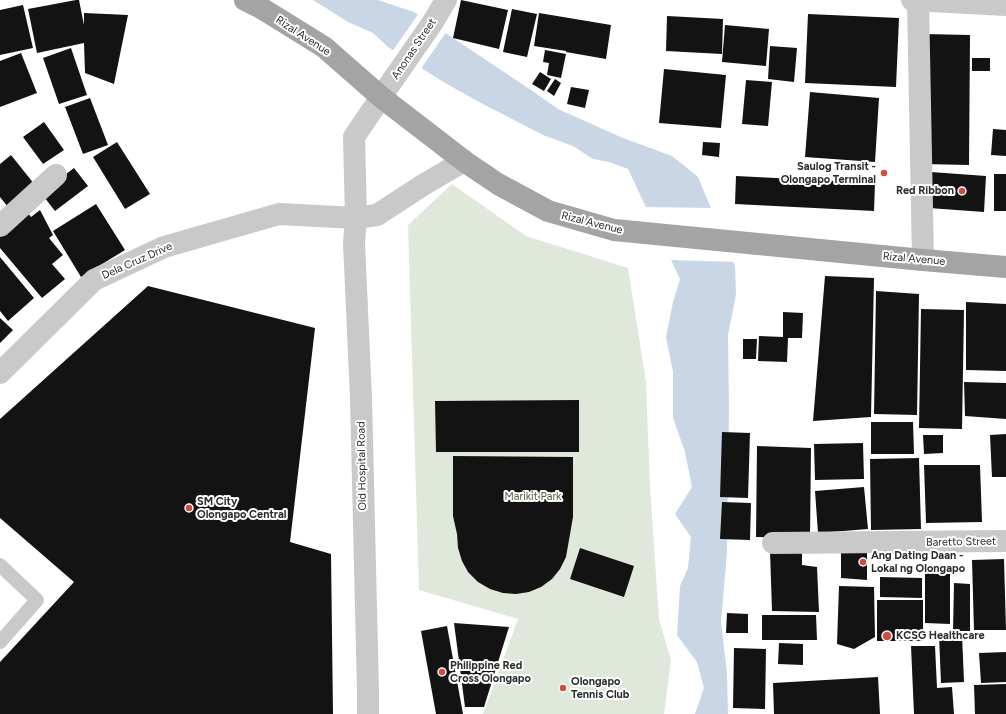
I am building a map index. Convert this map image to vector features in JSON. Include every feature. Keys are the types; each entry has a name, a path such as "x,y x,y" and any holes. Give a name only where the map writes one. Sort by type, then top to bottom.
{"main road":[{"name":"Rizal Avenue","path":"245,0 261,8 324,47 381,97 464,161 498,184 548,211 614,230 1006,267"}],"street":[{"name":"Anonas Street","path":"381,97 433,22 446,0"},
{"path":"912,0 1006,5"},
{"path":"918,0 923,260"},
{"name":"Old Hospital Road","path":"368,714 361,398 354,243 356,218 354,137 381,97"},
{"path":"356,218 377,215 423,185 464,161"},
{"path":"0,226 56,175"},
{"name":"Dela Cruz Drive","path":"0,373 94,280 164,246 279,214 356,218"},
{"name":"Baretto Street","path":"773,543 1006,541"}],"lane":[{"path":"0,565 38,600 0,642"}],"green space":[{"name":"Marikit Park","path":"452,184 526,236 628,268 646,382 650,486 659,619 671,660 664,714 483,714 518,619 419,590 408,225"}],"water":[{"path":"313,0 378,0 414,12 558,109 623,138 672,156 698,177 735,266 736,295 728,335 729,408 727,552 721,622 727,673 728,714 695,714 704,688 697,662 677,635 680,586 688,568 691,537 675,514 692,487 685,452 673,418 673,372 666,337 673,302 680,279 628,169 609,162 593,159 573,146 543,135 481,103 445,83 388,47 373,33 348,22"}],"pier":[{"path":"419,13 447,31 420,70 392,52"},
{"path":"644,207 713,208 736,262 669,260"}],"building":[{"path":"79,0 84,25 84,13 128,15 114,84 85,73 84,43 37,53 28,9"},
{"path":"461,0 508,10 499,49 453,38"},
{"path":"23,5 33,48 0,55 0,10"},
{"path":"512,9 537,14 527,57 503,52"},
{"path":"539,13 611,25 606,59 534,46"},
{"path":"808,14 899,18 896,87 805,83"},
{"path":"667,16 723,19 722,54 666,51"},
{"path":"725,25 769,29 766,66 722,62"},
{"path":"924,34 970,35 969,165 922,164"},
{"path":"770,46 797,48 794,82 768,79"},
{"path":"71,48 87,95 59,104 43,58"},
{"path":"545,50 566,54 561,78 547,75 549,63 543,62"},
{"path":"21,53 37,93 0,107 0,61"},
{"path":"972,58 990,58 990,71 972,71"},
{"path":"664,69 726,75 721,128 659,123"},
{"path":"540,72 551,79 544,91 532,84"},
{"path":"555,79 561,83 554,96 547,91"},
{"path":"746,80 772,82 768,126 742,124"},
{"path":"571,87 589,90 585,108 567,104"},
{"path":"810,92 879,98 875,162 805,157"},
{"path":"90,98 108,145 83,154 65,107"},
{"path":"44,122 64,150 43,164 23,137"},
{"path":"993,129 1006,130 1006,156 991,155"},
{"path":"117,142 150,194 125,209 93,157"},
{"path":"703,142 720,143 719,157 702,155"},
{"path":"11,155 35,185 8,207 0,197 0,164"},
{"path":"74,168 88,186 55,211 41,193"},
{"path":"931,172 986,176 984,212 929,208"},
{"path":"994,174 1006,174 1006,211 994,211"},
{"path":"736,176 875,183 874,211 735,204"},
{"path":"96,204 125,250 81,277 53,231"},
{"path":"24,208 31,217 40,210 53,235 49,238 63,255 52,264 65,279 42,298 0,248 0,236"},
{"path":"0,257 34,298 8,321 0,311"},
{"path":"825,276 874,278 871,417 813,421"},
{"path":"148,286 315,328 290,542 331,554 333,714 0,714 0,662 74,582 0,518 0,419"},
{"path":"876,291 919,294 917,415 874,414"},
{"path":"966,302 1006,304 1006,371 966,370"},
{"path":"921,309 964,310 962,429 919,428"},
{"path":"783,312 803,313 802,338 788,338 787,362 758,361 759,336 783,337"},
{"path":"0,318 13,330 0,343"},
{"path":"743,339 757,339 756,359 743,359"},
{"path":"964,382 1006,383 1006,419 965,416"},
{"path":"579,400 579,452 436,452 435,401"},
{"path":"871,422 913,422 914,454 871,454"},
{"path":"722,432 750,433 748,498 720,497"},
{"path":"1006,434 1006,477 992,477 990,435"},
{"path":"923,435 943,435 943,453 924,454"},
{"path":"863,443 864,479 815,480 814,444"},
{"path":"757,446 811,448 810,538 756,537"},
{"path":"453,456 573,457 573,517 566,557 560,569 552,579 541,587 529,592 516,594 503,593 490,589 478,582 468,572 462,561 458,548 453,516"},
{"path":"919,458 921,529 871,530 870,459"},
{"path":"924,465 980,465 982,522 926,523"},
{"path":"864,487 868,529 818,533 815,491"},
{"path":"722,502 751,503 750,540 720,539"},
{"path":"580,548 634,566 624,597 570,579"},
{"path":"770,551 802,551 802,565 817,567 819,612 772,611"},
{"path":"841,552 867,553 867,580 841,578"},
{"path":"1004,559 1006,630 974,630 972,560"},
{"path":"925,573 950,574 950,624 925,623"},
{"path":"880,577 922,578 922,598 880,597"},
{"path":"954,583 970,584 970,631 953,631"},
{"path":"839,586 874,587 875,637 854,649 837,644"},
{"path":"877,600 923,600 923,641 877,641"},
{"path":"727,613 748,614 748,633 726,633"},
{"path":"762,615 816,615 817,640 762,640"},
{"path":"454,623 509,627 484,707 465,707"},
{"name":"Philippine Red Cross Olongapo","path":"447,626 463,714 436,714 421,631"},
{"path":"962,634 964,682 941,683 939,635"},
{"path":"779,643 803,644 803,665 778,664"},
{"path":"911,646 935,646 937,688 952,687 954,714 914,714"},
{"path":"734,648 766,649 765,709 733,708"},
{"path":"1006,652 1006,682 981,683 979,653"},
{"path":"878,677 880,714 774,714 773,683"},
{"path":"1006,684 1006,714 975,714 974,685"}],"place":[{"name":"Saulog Transit - Olongapo Terminal","path":"884,173"},
{"name":"Red Ribbon","path":"962,191"},
{"name":"SM City Olongapo Central","path":"189,508"},
{"name":"Ang Dating Daan - Lokal ng Olongapo","path":"863,562"},
{"name":"KCSG Healthcare","path":"887,636"},
{"name":"Philippine Red Cross Olongapo","path":"442,672"},
{"name":"Olongapo Tennis Club","path":"563,688"}]}
